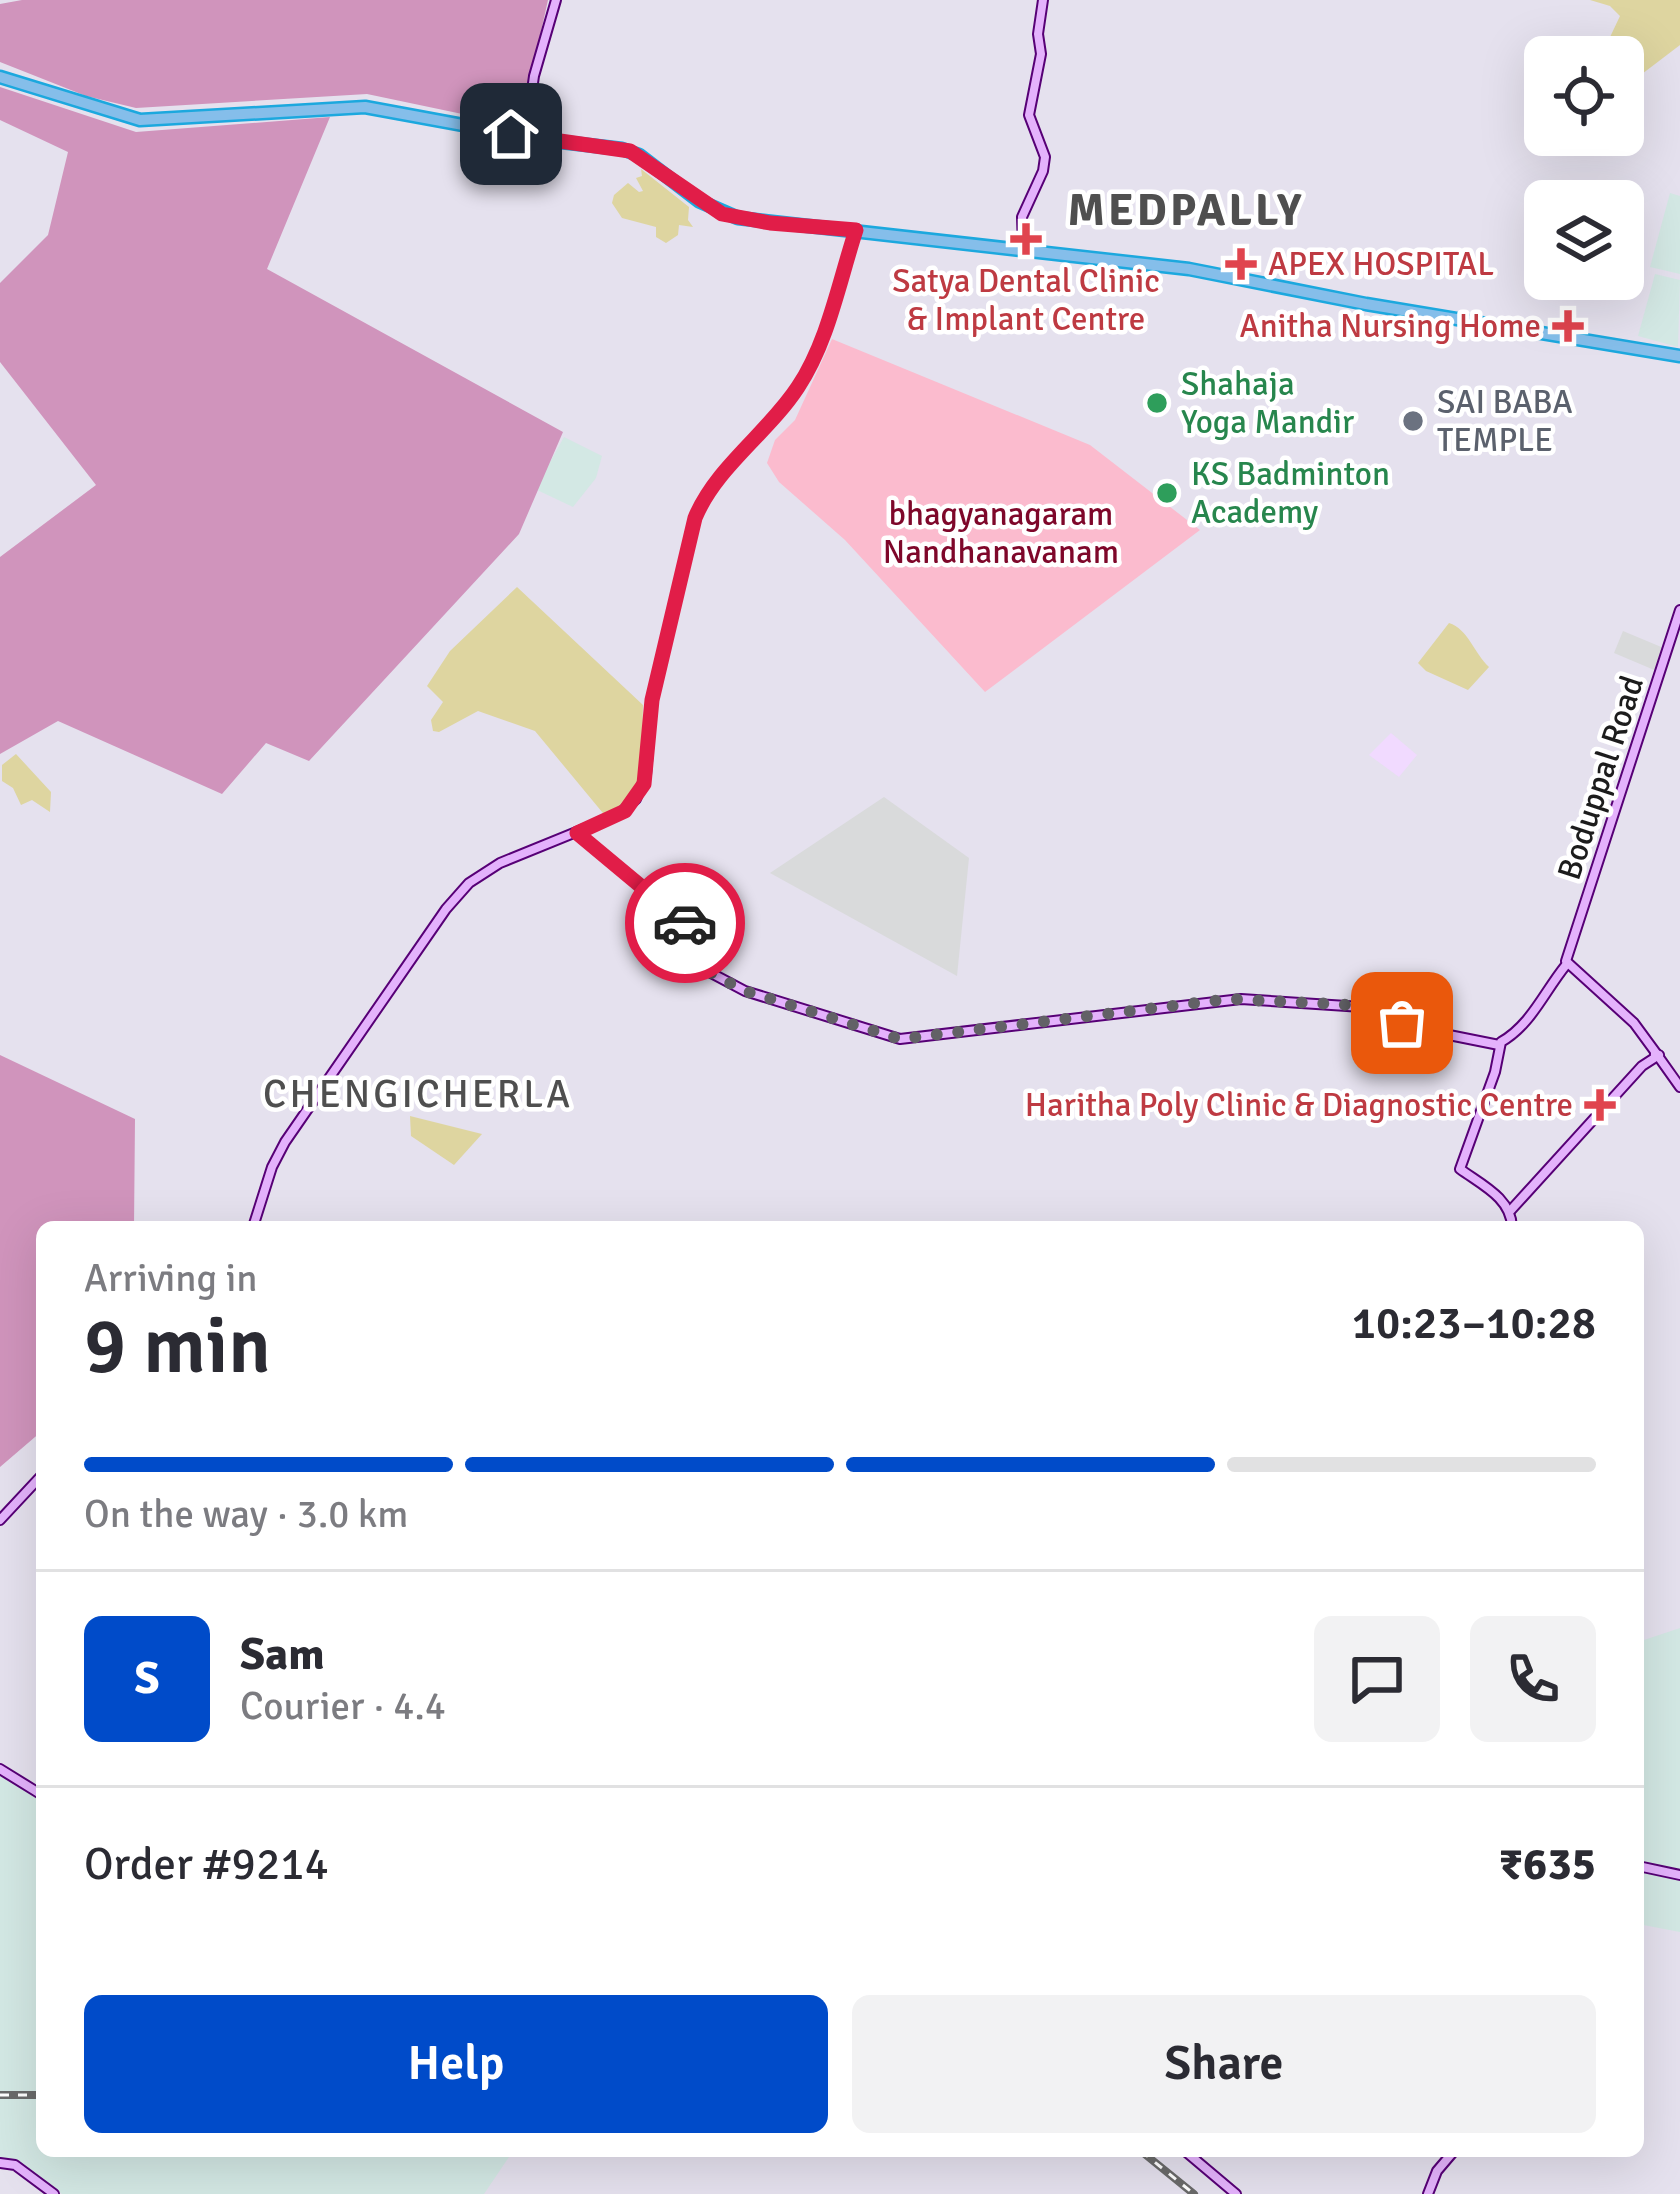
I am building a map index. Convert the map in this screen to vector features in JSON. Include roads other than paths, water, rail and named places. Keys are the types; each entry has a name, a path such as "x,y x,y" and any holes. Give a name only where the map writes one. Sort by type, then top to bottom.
{"highway":[{"path":"0,76 135,116 365,104 526,134 628,147 711,205 739,217"},
{"path":"0,76 140,120 365,107 622,149 639,155 699,201 739,217 1142,262"},
{"path":"904,235 1142,262 1680,355"}],"street":[{"path":"526,134 534,76 556,0"},
{"path":"1023,249 1022,218 1045,157 1029,115 1041,54 1038,34 1043,0"},
{"path":"257,1221 276,1157 456,898 490,868 618,815 640,793 646,778 652,700 695,518 812,365 856,229"},
{"name":"Boduppal Road","path":"1567,963 1680,610"},
{"name":"Boduppal Road","path":"1511,1211 1460,1169 1495,1072 1499,1046 1532,1016 1567,963 1680,620"},
{"path":"577,833 715,948 711,973 745,991 886,1037 952,1035 1066,1017 1241,999 1362,1007 1419,1029 1499,1046"},
{"path":"1567,963 1634,1023 1680,1087"},
{"path":"1512,1221 1511,1211 1656,1055"},
{"path":"0,1520 36,1482"},
{"path":"0,1767 36,1788"},
{"path":"1644,1867 1680,1875"},
{"path":"1192,2157 1236,2194"},
{"path":"1428,2194 1449,2157"},
{"path":"0,2163 15,2164 54,2194"}],"railway":[{"path":"0,2095 36,2095"},
{"path":"1148,2157 1194,2194"}],"place":[{"name":"Satya Dental Clinic & Implant Centre","path":"1026,239"},
{"name":"APEX HOSPITAL","path":"1241,264"},
{"name":"Anitha Nursing Home","path":"1568,326"},
{"name":"Shahaja Yoga Mandir","path":"1157,403"},
{"name":"SAI BABA TEMPLE","path":"1413,421"},
{"name":"KS Badminton Academy","path":"1167,493"},
{"name":"Haritha Poly Clinic & Diagnostic Centre","path":"1600,1105"}],"district":[{"name":"MEDPALLY","path":"1186,210"},
{"name":"CHENGICHERLA","path":"418,1094"}],"park label":[{"name":"bhagyanagaram Nandhanavanam","path":"1001,533"}]}
